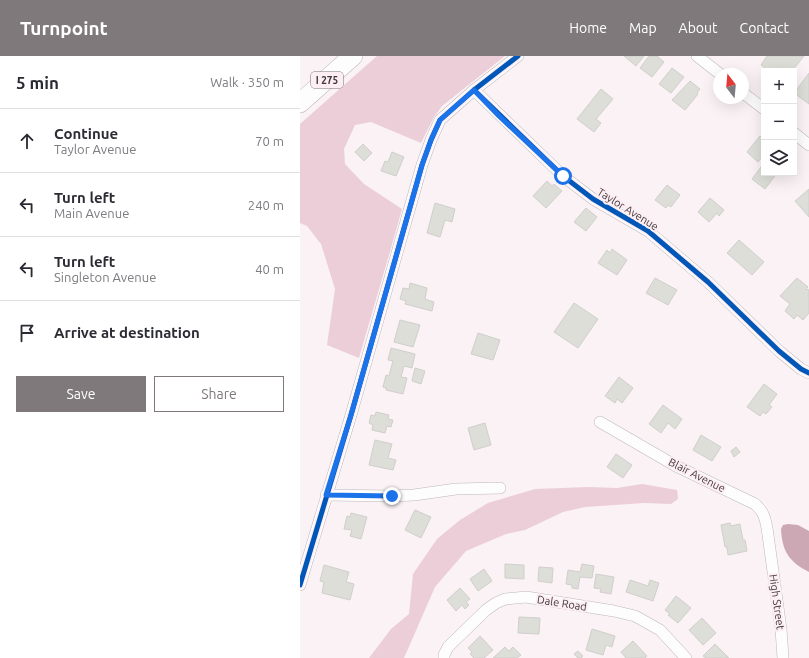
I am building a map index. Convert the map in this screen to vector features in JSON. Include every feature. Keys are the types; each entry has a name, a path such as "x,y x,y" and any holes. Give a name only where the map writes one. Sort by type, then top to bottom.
{"highway":[{"name":"I 275","path":"300,103 353,56"}],"street":[{"path":"300,586 351,415 422,165 431,140 440,120 474,90 518,56"},
{"path":"697,56 713,69"},
{"name":"Taylor Avenue","path":"474,90 499,116 563,176 593,199 648,231 658,239 708,282 779,351 809,374"},
{"path":"749,98 761,107"},
{"path":"797,135 809,145"},
{"name":"Blair Avenue","path":"600,422 676,466 755,504 765,516 769,546"},
{"path":"326,495 399,496 456,489 500,488"},
{"name":"High Street","path":"769,546 781,629 783,658"},
{"name":"Dale Road","path":"444,656 448,647 486,610 496,603 506,599 526,597 614,611 635,616 660,630 686,658"}],"shaded area":[{"path":"377,56 505,56 442,106 434,117 421,143 371,122 355,125 344,149 345,164 364,184 402,209 359,358 327,345 335,289 321,244 307,226 300,223 300,124"},
{"path":"642,484 677,490 678,499 671,504 644,503 585,507 563,512 525,530 506,534 466,551 435,587 404,658 369,658 391,629 409,614 413,574 437,539 460,520 488,503 535,489 589,487 617,488"},
{"path":"783,525 798,525 809,531 809,572 796,564 785,550 781,529"}],"building":[{"path":"624,56 644,56 636,66"},
{"path":"649,56 657,56 664,62 652,77 640,68"},
{"path":"767,56 804,56 794,68 765,68 761,65"},
{"path":"672,68 684,77 671,93 659,84"},
{"path":"809,73 809,104 797,95 797,89"},
{"path":"690,81 700,89 697,93 698,94 685,110 672,100"},
{"path":"601,89 613,99 596,119 601,123 594,132 577,119"},
{"path":"760,136 761,137 761,158 758,162 747,152"},
{"path":"363,144 372,153 364,161 355,152"},
{"path":"392,152 404,157 396,176 381,171 385,161 388,162"},
{"path":"761,167 761,176 775,176 765,189 752,179"},
{"path":"547,181 552,186 554,184 562,191 546,208 533,196"},
{"path":"667,185 680,195 671,207 668,205 666,208 655,200"},
{"path":"809,189 809,217 795,201"},
{"path":"710,198 724,210 719,216 717,213 709,222 698,212"},
{"path":"435,203 455,209 452,222 445,220 440,237 427,233"},
{"path":"586,208 597,217 586,231 574,222"},
{"path":"739,240 764,262 752,275 727,253"},
{"path":"612,249 627,260 617,275 598,263 607,250 610,253"},
{"path":"655,278 677,290 668,305 646,293"},
{"path":"797,278 808,287 806,289 809,290 809,313 803,320 797,315 794,319 785,311 790,304 780,296"},
{"path":"410,283 427,288 425,299 434,302 432,311 405,304 406,301 400,299 403,288 409,289"},
{"path":"574,303 598,319 578,348 554,332"},
{"path":"400,320 420,325 413,347 394,342"},
{"path":"478,333 500,340 493,360 471,354"},
{"path":"391,348 415,354 412,368 404,366 401,377 407,378 403,394 386,390 386,388 383,387 386,375 389,376 393,361 388,360"},
{"path":"415,368 425,371 421,384 412,381"},
{"path":"619,377 633,388 622,403 617,399 615,403 605,396"},
{"path":"764,384 777,394 769,405 772,407 766,414 763,412 760,416 747,407"},
{"path":"663,405 682,419 675,429 668,423 661,433 649,424"},
{"path":"376,412 389,415 388,419 393,420 391,427 387,426 385,433 372,430 373,425 369,423 371,415 375,416"},
{"path":"485,423 491,445 474,450 468,428"},
{"path":"701,435 721,447 712,461 693,450"},
{"path":"375,440 392,444 388,458 396,460 393,470 369,465"},
{"path":"736,447 740,452 734,457 731,451"},
{"path":"616,454 632,465 623,478 607,467"},
{"path":"415,510 431,517 421,538 405,530"},
{"path":"351,513 367,517 361,539 350,536 352,530 344,529 347,516 350,517"},
{"path":"730,523 731,526 740,524 747,551 728,555 721,525"},
{"path":"505,564 524,565 524,579 505,578"},
{"path":"582,564 594,566 592,578 580,577 578,589 572,588 572,585 566,584 568,570 580,572"},
{"path":"324,565 349,572 346,582 354,584 350,600 322,593 324,582 320,581"},
{"path":"539,567 553,568 552,583 538,581"},
{"path":"484,569 492,581 478,591 470,579"},
{"path":"596,574 614,577 611,594 600,592 601,589 594,588"},
{"path":"630,580 648,586 650,580 659,583 653,601 626,592"},
{"path":"460,588 470,599 466,602 469,605 465,609 462,605 456,611 447,600"},
{"path":"676,596 691,608 678,623 668,615 670,614 665,610"},
{"path":"519,617 540,618 539,634 518,633"},
{"path":"702,618 716,633 703,645 689,630"},
{"path":"592,629 615,636 612,647 606,645 603,655 586,650"},
{"path":"480,636 493,650 484,658 474,658 470,654 472,652 468,648"},
{"path":"633,641 647,656 645,658 626,658 621,652"},
{"path":"715,644 729,658 706,658 703,656"},
{"path":"505,647 509,651 513,647 521,655 517,658 493,658"},
{"path":"578,651 583,656 581,658 578,658 574,654"}],"cycle path":[{"path":"300,585 351,415 422,165 431,140 440,120 474,90 518,56"},
{"path":"474,90 563,176 593,199 648,231 708,282 779,351 801,369 809,373"}],"route":[{"path":"392,496 326,495 351,415 422,165 440,120 474,90 499,116 563,176"}]}
